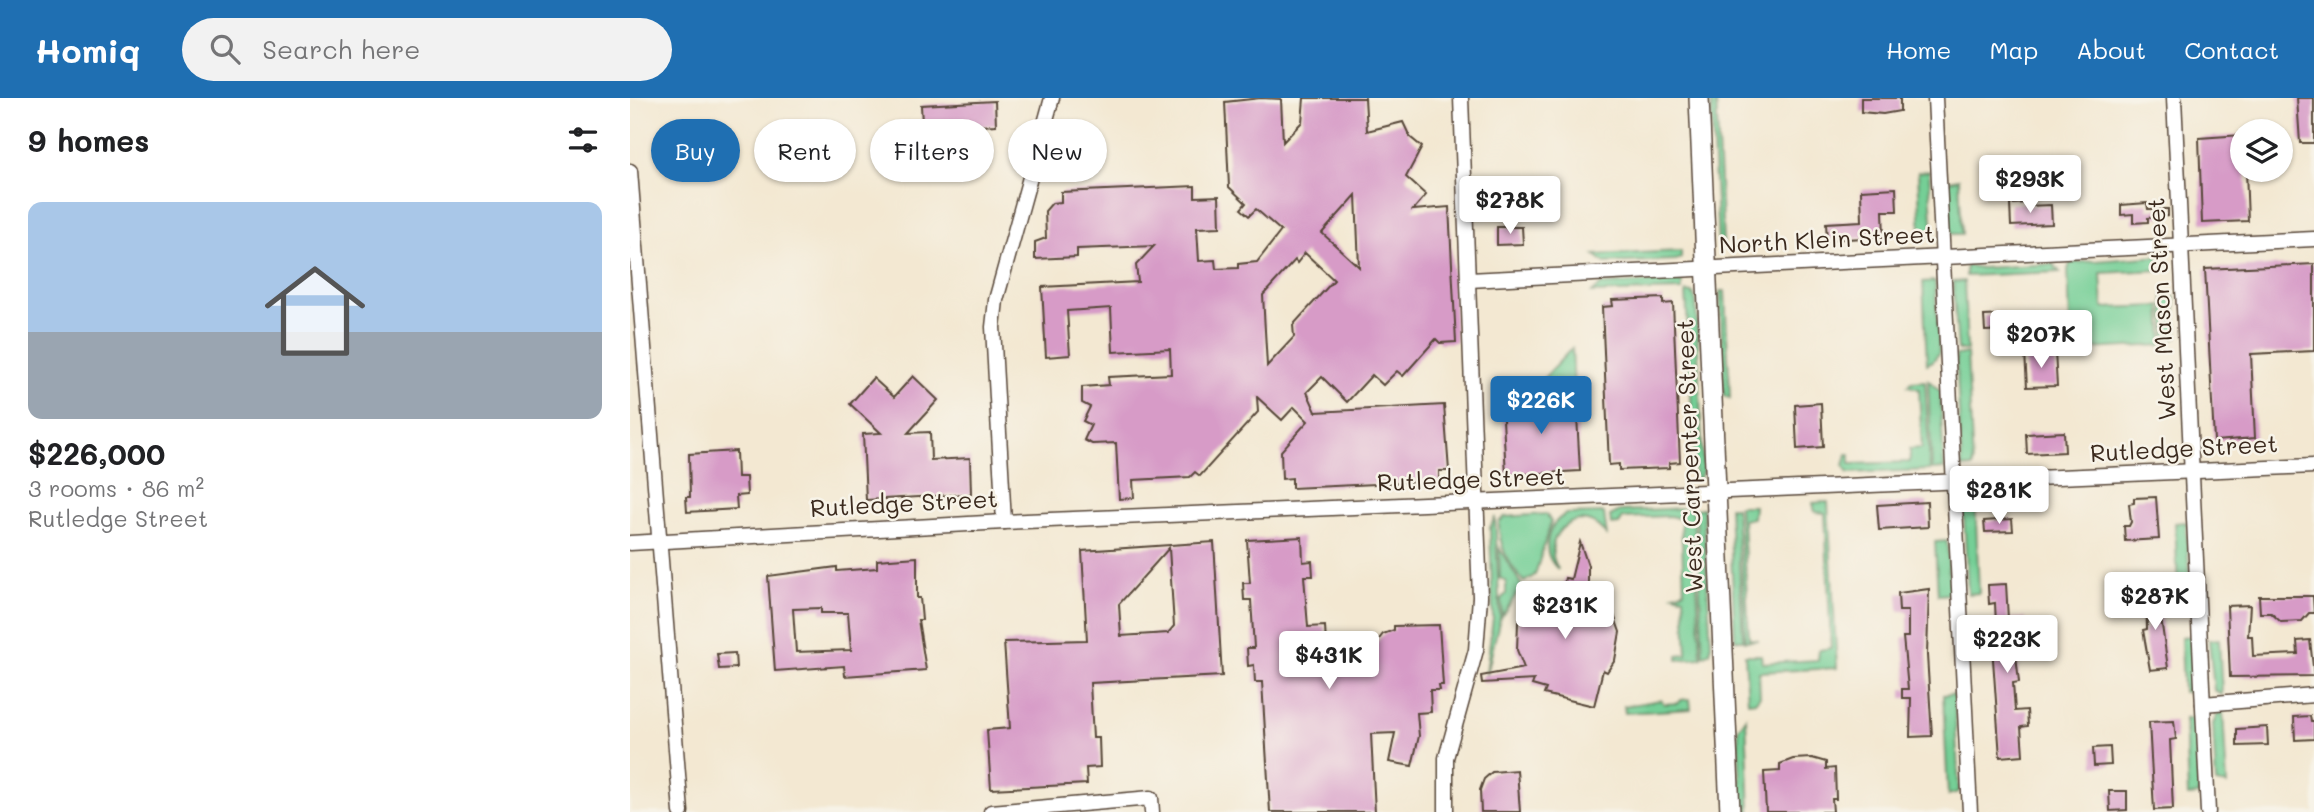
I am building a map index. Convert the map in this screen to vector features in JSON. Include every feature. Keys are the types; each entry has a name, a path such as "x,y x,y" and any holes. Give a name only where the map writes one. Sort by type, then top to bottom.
{"street":[{"path":"1004,522 993,327 996,300 1052,98"},
{"path":"1446,812 1446,758 1476,650 1480,620 1461,98"},
{"name":"West Carpenter Street","path":"1699,98 1730,812"},
{"path":"1935,98 1970,812"},
{"name":"West Mason Street","path":"2174,98 2208,812"},
{"path":"630,172 681,812"},
{"name":"North Klein Street","path":"1469,280 2314,239"},
{"name":"Rutledge Street","path":"630,543 1004,522 2314,466"},
{"path":"2203,704 2314,695"},
{"path":"991,812 1152,805"}],"green space":[{"path":"1711,98 1716,98 1723,244 1718,244"},
{"path":"1929,171 1933,236 1921,236 1918,172"},
{"path":"1959,179 1962,234 1951,234 1948,181"},
{"path":"1681,251 1681,258 1676,260 1605,263 1595,255"},
{"path":"2159,256 2159,270 2101,273 2103,308 2161,306 2163,345 2071,350 2070,263"},
{"path":"2053,264 2060,272 1966,276 1966,265 1981,268"},
{"path":"1935,281 1939,352 1933,361 1927,364 1923,282"},
{"path":"1964,281 1967,350 1958,350 1953,282"},
{"path":"1682,282 1682,290 1592,293 1601,285"},
{"path":"1720,291 1725,291 1730,398 1724,396"},
{"path":"1686,292 1693,293 1696,302 1703,469 1700,478 1695,478"},
{"path":"2163,295 2175,297 2177,338 2166,341"},
{"path":"1572,348 1574,390 1533,391 1533,390"},
{"path":"1967,353 1973,467 1962,468 1956,355"},
{"path":"1928,380 1940,391 1944,469 1932,470"},
{"path":"1925,381 1930,470 1848,473 1844,466 1847,454 1850,454 1850,464 1910,462 1910,449 1922,448 1919,389 1908,386 1911,382"},
{"path":"1975,496 1979,593 1968,594 1963,497"},
{"path":"1828,502 1837,668 1759,672 1760,696 1756,701 1748,702 1745,655 1761,655 1762,663 1818,660 1819,650 1831,648 1825,513 1815,512 1813,503"},
{"path":"1739,506 1754,506 1753,518 1743,520 1749,639 1759,640 1745,641"},
{"path":"1729,507 1736,507 1743,640 1735,640"},
{"path":"1688,508 1693,511 1701,658 1678,660 1678,655 1687,654 1684,597 1674,594 1684,591 1681,519 1670,516 1623,518 1619,524 1611,525 1610,516 1620,511"},
{"path":"1703,508 1711,646 1710,652 1703,656 1696,509"},
{"path":"1604,513 1607,537 1598,526 1587,521 1566,525 1558,532 1553,543 1553,555 1558,569 1549,555 1548,540 1554,525 1566,514"},
{"path":"1546,514 1551,522 1535,575 1524,582 1506,554 1500,538 1499,522 1504,517"},
{"path":"1495,517 1500,618 1485,682 1493,618 1490,528"},
{"path":"2186,522 2190,587 2178,588 2175,523"},
{"path":"1947,541 1950,594 1938,595 1935,542"},
{"path":"1499,548 1522,586 1502,616 1501,599 1506,594 1506,581 1500,578"},
{"path":"2192,636 2194,692 2183,692 2181,637"},
{"path":"2219,639 2222,694 2214,690 2209,640"},
{"path":"1954,694 1959,792 1948,795 1943,695"},
{"path":"1690,699 1691,709 1625,713 1624,706 1661,700 1664,704 1679,703 1681,700"},
{"path":"2223,712 2227,785 2216,783 2213,724 2217,715"},
{"path":"1746,718 1750,812 1742,812 1738,729"},
{"path":"2195,718 2199,795 2188,796 2185,719"}],"building":[{"path":"1304,98 1365,98 1367,131 1403,122 1410,137 1422,147 1406,177 1426,195 1413,210 1449,207 1456,342 1440,343 1436,339 1403,376 1397,371 1383,385 1372,375 1347,402 1322,377 1307,392 1316,412 1444,405 1449,471 1439,471 1439,481 1292,488 1292,478 1282,479 1281,451 1308,421 1294,407 1282,420 1257,397 1258,412 1200,476 1195,472 1190,477 1133,480 1134,498 1119,499 1116,443 1092,444 1084,440 1091,425 1083,421 1090,407 1082,403 1082,387 1109,385 1108,377 1171,374 1170,349 1113,352 1111,308 1067,311 1070,355 1046,357 1042,287 1138,282 1136,265 1154,246 1077,249 1077,257 1035,259 1035,242 1046,238 1045,211 1052,203 1061,202 1061,192 1195,186 1195,197 1219,196 1220,227 1197,228 1199,261 1215,260 1216,269 1238,268 1238,264 1257,262 1281,231 1256,209 1249,216 1241,209 1246,203 1229,187 1225,102 1281,99 1283,142 1302,122","holes":["1356,195 1359,267 1322,233","1305,253 1334,280 1293,325 1294,337 1267,366 1263,295 1295,260 1297,263"]},
{"path":"1861,98 1900,98 1900,111 1883,114 1861,112"},
{"path":"2297,98 2314,98 2314,143 2300,143"},
{"path":"995,101 996,125 994,119 922,119 921,105"},
{"path":"2230,136 2230,182 2246,182 2248,221 2202,223 2199,138"},
{"path":"1896,188 1897,211 1883,211 1884,237 1827,240 1826,223 1862,221 1861,190"},
{"path":"2026,203 2026,206 2051,205 2052,224 2011,226 2010,204"},
{"path":"2147,203 2148,209 2168,209 2168,216 2133,223 2133,214 2121,215 2121,205"},
{"path":"1497,227 1522,227 1523,244 1497,245"},
{"path":"2314,264 2314,351 2251,354 2255,438 2214,441 2205,269"},
{"path":"1663,298 1663,304 1673,303 1680,462 1669,463 1669,468 1619,470 1619,464 1609,465 1602,307 1613,306 1612,300"},
{"path":"2004,315 2005,330 1985,331 1984,316"},
{"path":"2055,352 2057,386 2027,387 2025,353"},
{"path":"913,376 938,400 908,433 930,432 931,460 970,458 971,494 866,500 863,434 881,433 850,404 873,378 894,397"},
{"path":"1576,397 1580,471 1506,475 1502,401"},
{"path":"1821,403 1823,447 1797,449 1795,405"},
{"path":"2064,432 2065,452 2027,454 2026,434"},
{"path":"736,451 737,477 746,477 747,495 736,496 737,509 687,512 686,497 690,497 689,454"},
{"path":"2156,497 2159,539 2125,541 2124,526 2129,526 2131,522 2129,504 2134,503 2134,498"},
{"path":"1927,502 1928,527 1879,530 1877,505"},
{"path":"2012,519 2013,531 1985,532 1984,521"},
{"path":"1302,537 1303,562 1312,561 1313,576 1304,576 1308,627 1325,626 1327,664 1362,662 1360,644 1376,643 1383,634 1394,630 1394,626 1439,625 1443,685 1439,685 1440,690 1430,690 1431,712 1417,713 1419,736 1412,766 1389,762 1395,733 1371,734 1375,812 1270,812 1262,682 1255,682 1254,665 1248,666 1247,648 1254,648 1251,600 1244,600 1243,583 1250,583 1247,540"},
{"path":"1214,542 1222,676 1090,683 1093,738 1099,738 1100,767 1086,768 1087,784 991,789 987,730 1010,728 1004,642 1087,640 1082,551","holes":["1169,548 1174,626 1168,633 1121,636 1119,604"]},
{"path":"1580,542 1588,566 1588,593 1593,594 1589,609 1614,615 1620,632 1615,660 1607,672 1603,670 1594,706 1544,694 1546,689 1532,685 1534,680 1482,683 1481,676 1524,668 1517,650 1518,622 1533,599 1563,586 1565,578 1571,579"},
{"path":"917,557 917,598 920,598 922,620 918,620 926,670 845,676 844,666 775,671 768,576 837,567 837,571 877,568 877,560","holes":["821,608 821,613 848,613 851,650 796,652 793,609"]},
{"path":"2006,584 2008,619 2025,618 2025,636 2014,637 2019,682 2013,683 2015,711 2027,710 2028,726 2021,727 2023,755 2000,757 1992,645 1997,645 1995,603 1989,604 1988,585"},
{"path":"1929,589 1927,655 1932,736 1910,737 1911,698 1902,698 1902,689 1908,689 1903,637 1908,637 1908,611 1899,611 1898,593"},
{"path":"2165,594 2166,611 2160,611 2168,668 2150,670 2143,630 2147,629 2146,595"},
{"path":"2259,596 2313,596 2314,613 2309,613 2302,621 2281,622 2271,613 2260,613"},
{"path":"2250,605 2248,636 2252,636 2253,656 2298,654 2297,641 2310,640 2314,676 2230,677 2227,606"},
{"path":"735,653 736,668 719,669 717,654"},
{"path":"2310,716 2311,722 2314,722 2314,739 2295,740 2294,717"},
{"path":"2174,721 2176,739 2170,740 2173,809 2154,810 2149,722"},
{"path":"2267,727 2268,745 2237,746 2237,729"},
{"path":"2110,747 2111,765 2094,766 2093,748"},
{"path":"1812,758 1826,762 1826,769 1835,768 1836,799 1832,799 1833,812 1766,812 1764,772 1780,771 1780,764 1793,759"},
{"path":"1517,770 1520,812 1481,812 1480,790 1484,779 1492,772"},
{"path":"2109,791 2127,791 2127,810 2110,811"}]}
